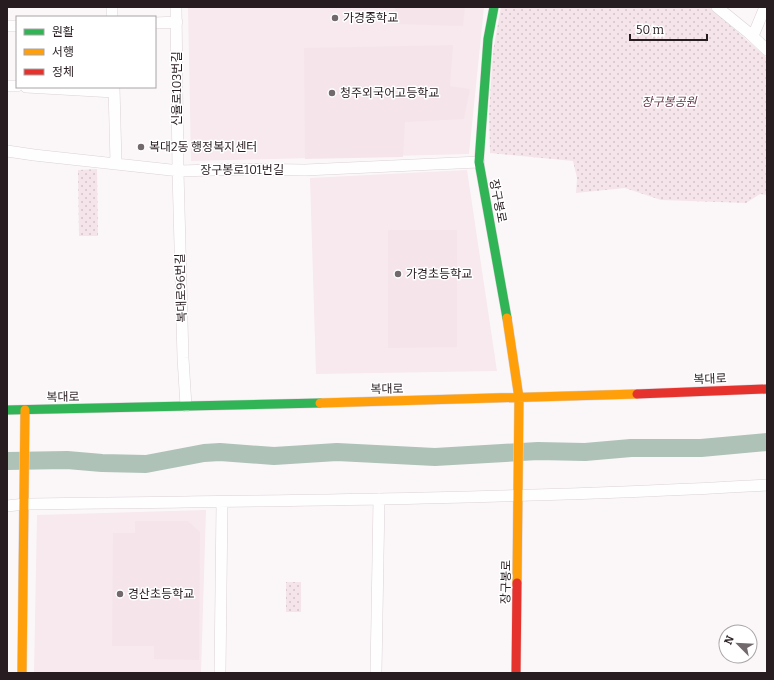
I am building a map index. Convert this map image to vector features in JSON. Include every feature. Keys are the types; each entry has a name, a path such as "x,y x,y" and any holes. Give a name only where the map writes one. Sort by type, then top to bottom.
{"street":[{"name":"신율로103번길","path":"176,7 178,171"},
{"name":"장구봉로","path":"494,7 488,39 479,162 504,297 519,398 516,673"},
{"path":"718,7 767,50"},
{"path":"752,36 765,7"},
{"path":"156,23 177,22"},
{"path":"58,88 114,90 116,163"},
{"name":"장구봉로101번길","path":"7,151 178,171 244,168 305,170 479,162"},
{"name":"복대로96번길","path":"178,171 183,362 186,406"},
{"name":"복대로","path":"7,410 519,398 767,389"},
{"path":"22,673 25,410"},
{"path":"7,506 25,501 222,503 767,485"},
{"path":"376,673 379,499"},
{"path":"220,673 222,503"}],"shaded area":[{"name":"청주외국어고등학교","path":"188,7 484,7 469,154 191,161"},
{"name":"가경초등학교","path":"467,170 497,371 316,374 310,178"},
{"name":"경산초등학교","path":"206,510 201,673 34,673 37,515"}],"green space":[{"path":"395,7 465,7 463,26 397,24"},
{"name":"장구봉공원","path":"501,7 709,7 767,58 767,195 760,194 746,203 661,200 625,188 576,193 577,178 573,161 490,153 489,113 493,51"},
{"path":"453,45 450,86 470,89 464,119 405,122 403,157 305,159 304,48"},
{"path":"97,169 98,236 79,236 78,170"},
{"path":"388,230 457,230 457,347 388,348"},
{"path":"135,521 188,521 200,532 199,660 154,659 154,646 112,646 113,533 135,533"},
{"path":"286,582 301,582 301,612 286,612"}],"waterway":[{"path":"7,461 67,460 102,463 146,464 204,453 220,452 274,456 337,452 435,457 538,451 585,452 631,448 701,448 767,442"}],"traffic: fast":[{"path":"494,7 488,39 479,162 507,318"},
{"path":"7,410 320,403"}],"traffic: slow":[{"path":"507,318 519,398 517,583"},
{"path":"320,403 637,394"},
{"path":"22,673 25,410"}],"traffic: jam":[{"path":"637,394 767,389"},
{"path":"516,673 517,583"}],"place":[{"name":"가경중학교","path":"335,18"},
{"name":"청주외국어고등학교","path":"332,93"},
{"name":"복대2동 행정복지센터","path":"141,147"},
{"name":"가경초등학교","path":"398,274"},
{"name":"경산초등학교","path":"120,594"}]}
